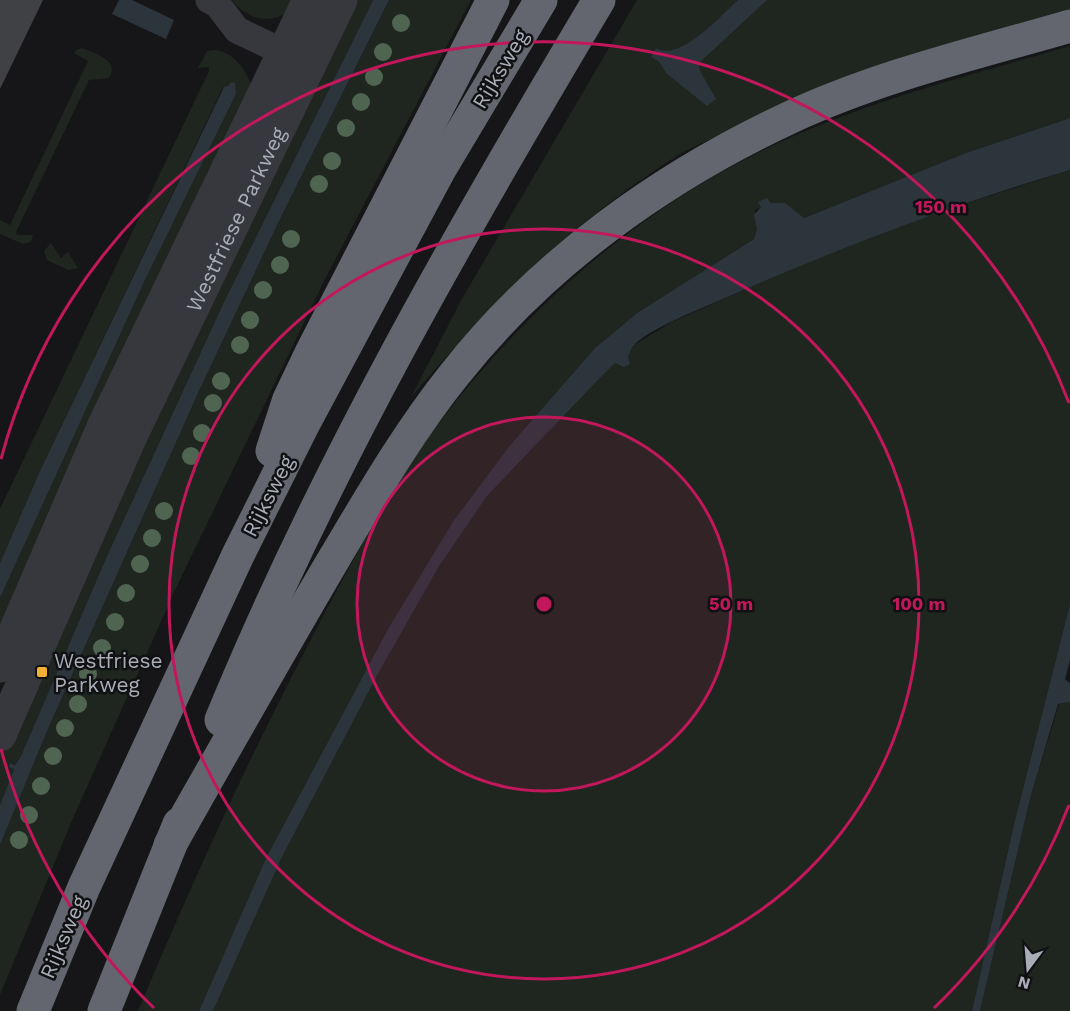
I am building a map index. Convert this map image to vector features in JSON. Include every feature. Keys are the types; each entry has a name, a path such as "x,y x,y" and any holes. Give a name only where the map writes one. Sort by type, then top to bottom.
{"highway":[{"path":"238,555 289,399 493,0"},
{"name":"Rijksweg","path":"33,1011 84,887 238,555 374,290 440,169 541,0"},
{"path":"104,1011 251,647 324,492 486,190 599,0"},
{"path":"170,845 298,619 425,412 454,374 497,325 559,266 673,179 794,116 900,76 1070,26"}],"street":[{"path":"209,0 223,10 237,30 297,59"},
{"name":"Westfriese Parkweg","path":"0,735 297,59 309,0"},
{"name":"Westfriese Parkweg","path":"0,666 104,425 297,59 341,0"}],"shaded area":[{"path":"119,0 132,0 174,20 166,39 112,14"},
{"path":"232,0 299,0 284,14 266,19 247,14"},
{"path":"349,0 373,0 223,304 107,556 21,756 15,765 11,763 14,769 0,805 0,754 98,526"},
{"path":"373,0 389,0 281,217 199,391 48,729 0,845 0,805 14,769 9,767 10,763 15,765 21,756 107,556 223,304"},
{"path":"389,0 471,0 325,279 176,588 73,818 0,995 0,845 48,729 199,391 281,217"},
{"path":"637,0 738,0 688,43 666,51 656,48 651,57 659,62 666,73 700,71 699,63 703,56 767,0 1070,0 1070,13 714,138 680,154 606,206 546,256 490,310 411,397 463,297"},
{"path":"738,0 767,0 699,63 700,71 716,99 707,106 666,73 659,62 651,57 656,48 666,51 688,43"},
{"path":"1070,46 1070,118 963,154 804,218 771,203 767,198 759,202 761,207 755,210 757,229 754,239 637,313 595,348 511,444 454,520 388,629 266,858 199,1011 138,1011 249,763 309,644 391,492 439,423 514,336 598,257 692,189 742,161 821,124 862,109 944,82"},
{"path":"82,48 105,58 112,72 109,78 89,80 16,232 17,235 33,235 31,242 23,244 0,234 0,220 10,225 88,61 74,53"},
{"path":"207,51 221,51 237,61 251,84 0,645 0,598 145,280 236,94 229,85 223,87 39,473 0,563 0,509 209,71 209,67 198,68"},
{"path":"231,82 235,83 236,94 145,280 0,598 0,563 39,473 224,87"},
{"path":"1070,118 1070,170 894,229 690,313 641,339 631,349 628,357 630,364 624,367 615,363 597,381 487,496 438,568 379,672 282,857 213,1011 199,1011 266,858 388,629 454,520 511,444 595,348 637,313 754,239 757,229 754,215 761,207 758,202 767,198 771,203 785,203 804,218 963,154"},
{"path":"1070,170 1070,604 1014,824 972,1011 213,1011 282,857 379,672 438,568 487,496 615,363 628,357 634,345 672,322 804,263 927,216"},
{"path":"51,243 61,258 68,252 78,268 68,270 47,260 44,251"},
{"path":"1070,604 1070,660 1065,679 1070,683 1070,702 1058,704 1030,799 980,1011 972,1011 1014,824"},
{"path":"1070,702 1070,1011 980,1011 1030,799 1059,704"}],"building":[{"path":"0,0 43,0 0,89"}],"place":[{"name":"Westfriese Parkweg","path":"42,672"}]}
